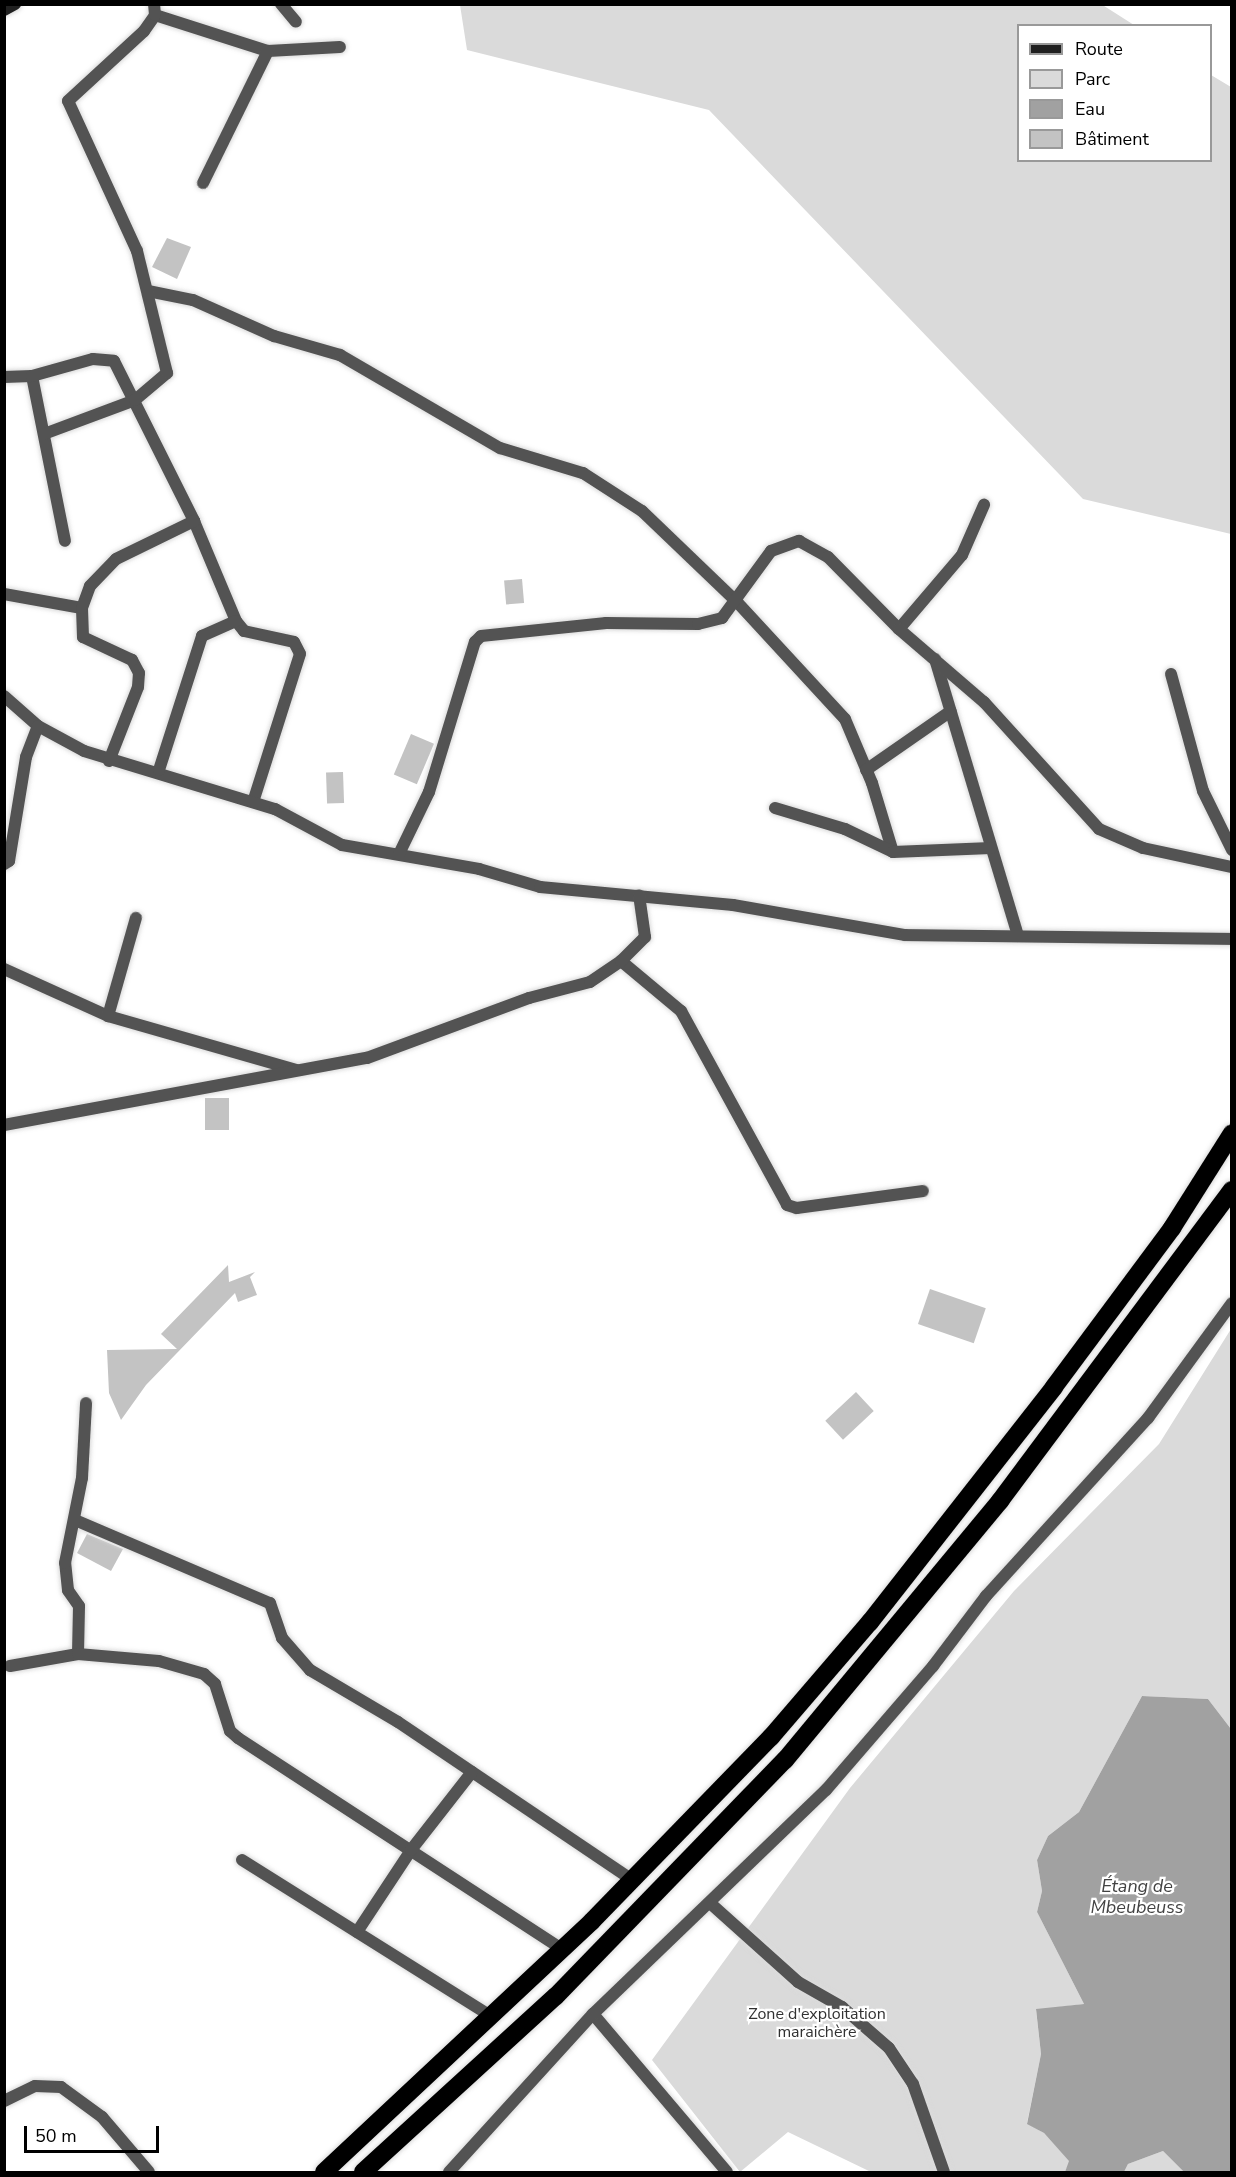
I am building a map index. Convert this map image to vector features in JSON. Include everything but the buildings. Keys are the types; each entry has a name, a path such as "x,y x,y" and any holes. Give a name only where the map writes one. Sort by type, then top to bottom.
{"highway":[{"path":"324,2172 562,1949 771,1737 870,1622 1172,1228 1232,1133"},
{"path":"363,2172 556,1996 800,1742 1000,1501 1232,1190"}],"street":[{"path":"4,10 15,4"},
{"path":"281,4 296,22"},
{"path":"44,434 135,400 167,373 137,250 68,101 144,32 154,10 268,51 340,47"},
{"path":"203,183 268,51"},
{"path":"148,291 193,300 274,336 340,355 500,448 583,473 642,511 737,602 845,719 866,770 893,852"},
{"path":"4,377 32,376 105,358 114,361 194,521 236,621 244,631 294,642 300,654 253,802"},
{"path":"32,376 65,541"},
{"path":"899,629 962,555 984,505"},
{"path":"109,761 138,687 139,673 132,660 83,638 82,608 90,586 116,559 194,521"},
{"path":"399,855 444,751 475,642 485,633 519,635 606,623 698,624 722,618 737,602 771,551 799,542 828,556 899,629 984,702 1100,829 1143,848 1232,867"},
{"path":"4,594 82,608"},
{"path":"159,770 202,636 236,621"},
{"path":"934,657 1018,936"},
{"path":"1171,674 1203,791 1232,850"},
{"path":"4,696 38,726 109,761 159,770 253,802 342,845 479,869 540,887 733,905 904,935 1232,939"},
{"path":"866,770 951,711"},
{"path":"4,864 9,861 26,757 38,726"},
{"path":"775,808 845,829 893,852 991,848"},
{"path":"4,1125 367,1058 519,1002 590,982 621,961 645,937 639,895"},
{"path":"108,1016 136,918"},
{"path":"621,961 681,1011 788,1204 797,1208 923,1191"},
{"path":"4,969 108,1016 296,1070"},
{"path":"449,2172 593,2014 826,1790 891,1716 986,1596 1148,1419 1232,1303"},
{"path":"78,1654 79,1606 68,1590 65,1563 75,1520 86,1403"},
{"path":"75,1520 270,1603 282,1638 310,1670 472,1772 632,1880"},
{"path":"10,1666 78,1654 159,1661 210,1677 230,1731 238,1738 562,1949"},
{"path":"357,1932 411,1850 472,1772"},
{"path":"242,1860 492,2017"},
{"path":"710,1903 798,1982 842,2007 889,2048 913,2084 944,2172"},
{"path":"593,2014 727,2172"},
{"path":"4,2101 35,2086 61,2087 102,2117 149,2172"}],"green space":[{"path":"1101,4 1132,24 1017,24 1017,162 1212,162 1212,76 1231,87 1231,534 1083,499 709,110 467,50 460,5"},
{"name":"Zone d'exploitation maraichère","path":"1231,1329 1231,1729 1208,1699 1142,1696 1079,1812 1048,1836 1037,1860 1042,1891 1037,1912 1084,2004 1036,2010 1041,2054 1027,2123 1044,2133 1070,2161 1065,2172 871,2172 788,2132 740,2172 652,2060 850,1788 1014,1591 1159,1444"},
{"path":"1163,2151 1184,2172 1124,2172 1128,2164"}],"water":[{"name":"Étang de Mbeubeuss","path":"1142,1696 1208,1699 1231,1729 1231,2172 1184,2172 1163,2151 1128,2164 1124,2172 1065,2172 1069,2161 1044,2133 1027,2124 1041,2054 1036,2009 1084,2004 1037,1912 1042,1891 1037,1860 1048,1836 1079,1812"}]}
